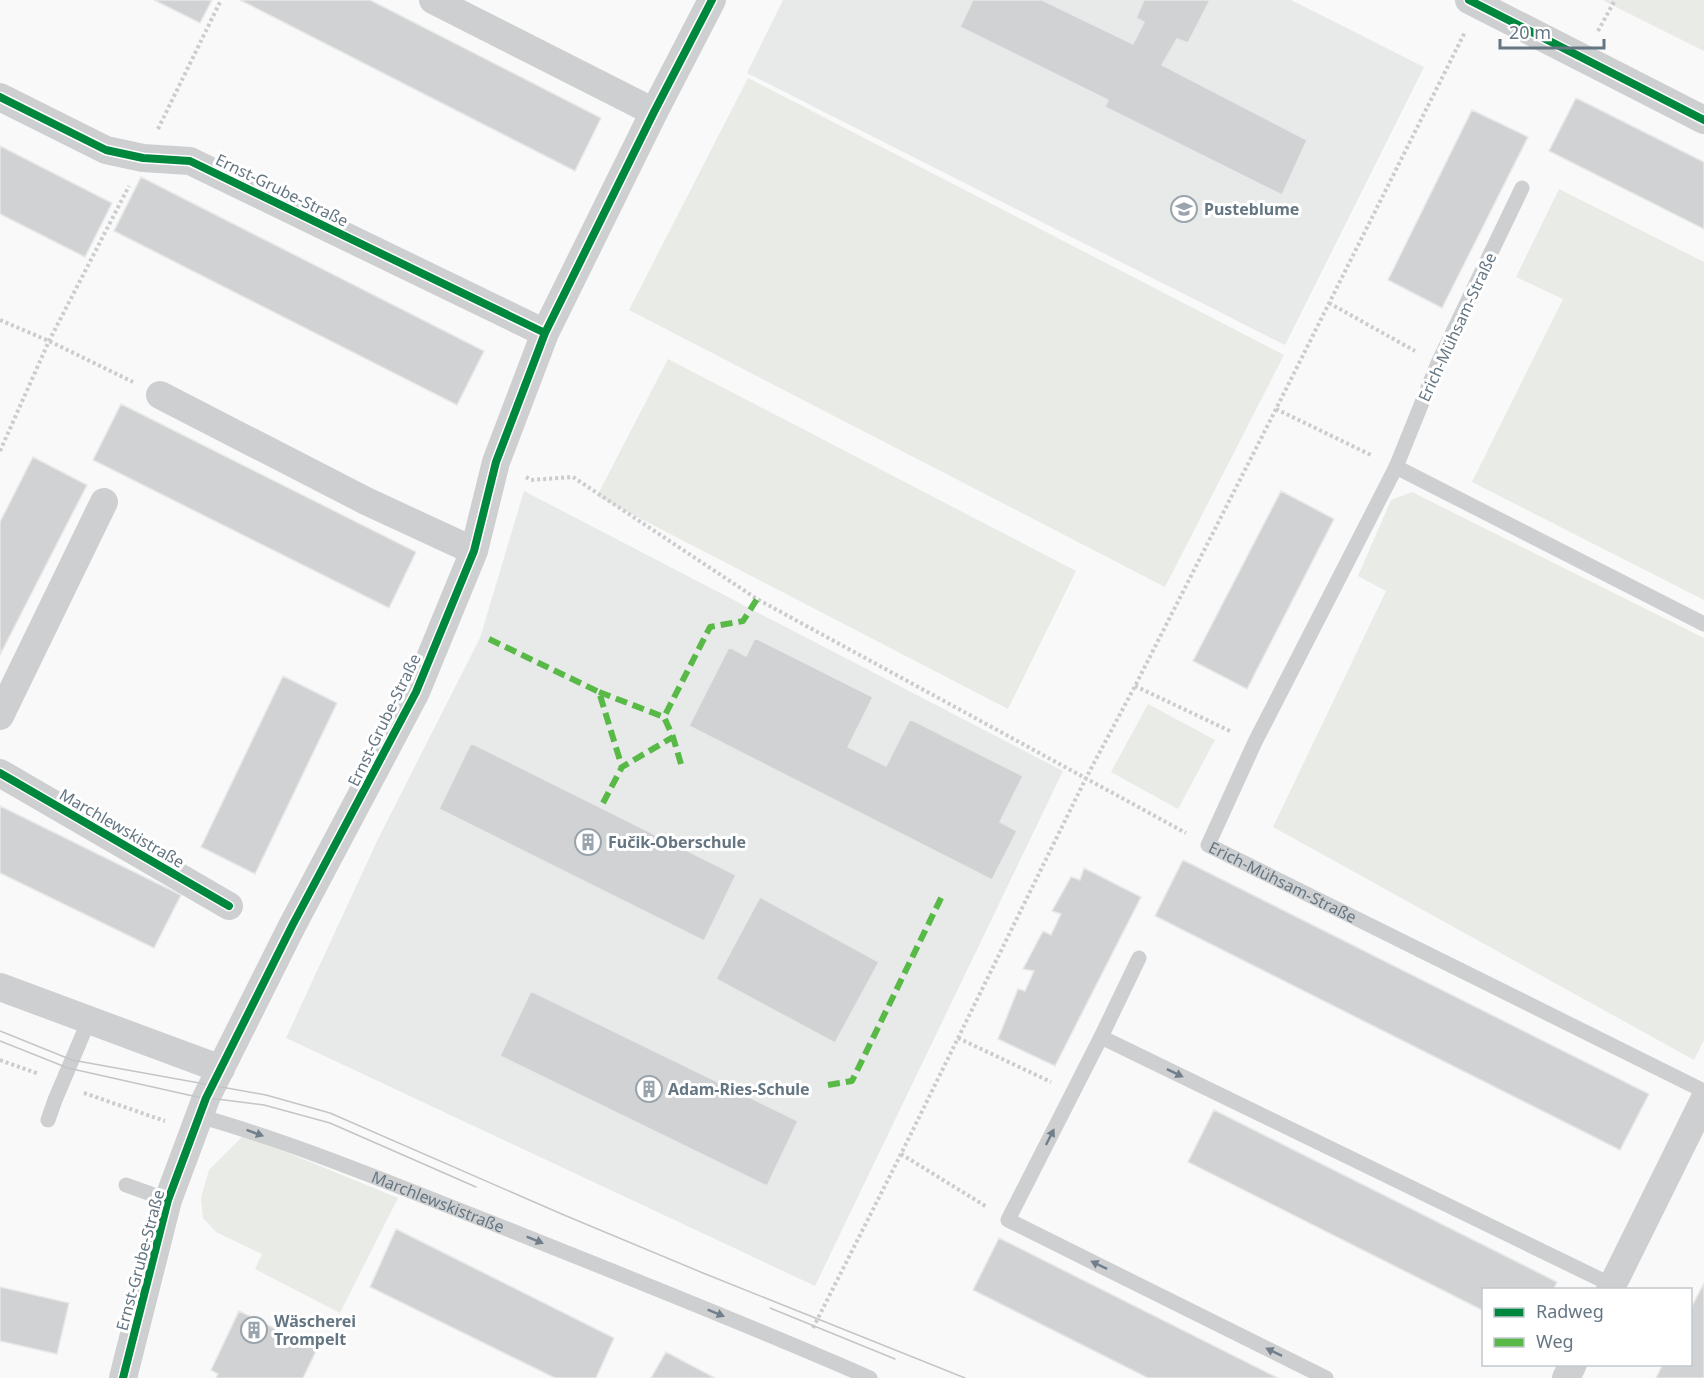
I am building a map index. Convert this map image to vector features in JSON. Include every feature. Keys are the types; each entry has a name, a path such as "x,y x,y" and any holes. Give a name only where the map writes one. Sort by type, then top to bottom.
{"street":[{"path":"433,0 654,112"},
{"name":"Ernst-Grube-Straße","path":"221,1069 292,926 416,692 474,551 496,462 545,333 712,0"},
{"path":"1474,2 1704,120"},
{"name":"Ernst-Grube-Straße","path":"0,98 106,150 143,158 190,161 545,333"},
{"path":"160,395 366,501 474,551"},
{"path":"0,716 104,502"},
{"name":"Marchlewskistraße","path":"0,772 230,906"},
{"path":"0,987 221,1069 199,1116"},
{"path":"1611,1288 1704,1100"},
{"name":"Ernst-Grube-Straße","path":"123,1378 168,1200 199,1116"}],"lane":[{"name":"Erich-Mühsam-Straße","path":"1522,188 1438,363 1396,467 1255,742 1208,845 1704,1091"},
{"path":"1396,467 1704,624"},
{"path":"1139,958 1008,1220 1326,1378"},
{"path":"48,1120 89,1020"},
{"path":"1101,1037 1611,1288"},
{"name":"Marchlewskistraße","path":"199,1116 247,1130 370,1175 804,1349 870,1378"},
{"path":"126,1185 168,1200"}],"path":[{"path":"0,451 49,341 221,0"},
{"path":"804,1349 817,1317 901,1154 1086,778 1135,687 1329,303 1474,2"},
{"path":"1329,303 1438,363"},
{"path":"0,320 160,395"},
{"path":"1276,409 1396,467"},
{"path":"496,462 531,480 573,477 757,599 1208,845"},
{"path":"1135,687 1255,742"},
{"path":"958,1038 1073,1093"},
{"path":"0,1060 172,1124 199,1116"},
{"path":"901,1154 1008,1220"}],"shaded area":[{"name":"Pusteblume","path":"783,0 1291,0 1424,67 1285,345 747,73"},
{"path":"1604,0 1704,0 1704,51 1604,1"},
{"path":"748,78 1284,355 1165,587 629,310"},
{"path":"1559,189 1704,262 1704,600 1472,482 1563,299 1516,277"},
{"path":"668,359 1076,571 1008,709 597,496"},
{"path":"524,491 1063,771 815,1286 286,1038 378,839 480,638"},
{"path":"1412,492 1704,638 1704,1040 1694,1060 1273,827 1386,591 1358,576 1391,500"},
{"path":"1148,704 1215,740 1178,809 1111,772"},
{"path":"244,1135 398,1198 340,1313 255,1269 262,1254 216,1232 203,1218 201,1198 209,1170"}],"building":[{"path":"154,0 212,0 200,23"},
{"path":"240,0 370,0 601,118 575,171"},
{"path":"973,0 1042,0 1133,44 1144,22 1136,18 1144,0 1210,0 1188,43 1177,39 1162,65 1307,140 1282,195 1105,107 1108,100 960,27"},
{"path":"1576,98 1704,162 1704,229 1549,151"},
{"path":"1472,110 1528,137 1442,308 1388,280"},
{"path":"0,146 112,203 85,257 0,214"},
{"path":"141,177 484,351 457,405 114,231"},
{"path":"121,404 416,552 389,608 93,460"},
{"path":"33,457 87,485 0,655 0,522"},
{"path":"1281,491 1334,519 1247,689 1193,661"},
{"path":"755,638 873,697 848,747 886,766 910,719 1023,776 1000,822 1017,831 992,880 689,726 729,647 746,656"},
{"path":"283,676 337,703 255,874 201,847"},
{"name":"Fučik-Oberschule","path":"471,743 736,875 704,941 439,809"},
{"path":"0,806 181,895 154,948 0,873"},
{"path":"1183,860 1649,1094 1620,1150 1155,916"},
{"path":"1084,868 1141,897 1055,1066 998,1039 1018,989 1025,991 1034,971 1023,969 1043,931 1051,935 1061,914 1052,911 1071,877 1080,880"},
{"path":"760,897 879,962 835,1043 716,979"},
{"name":"Adam-Ries-Schule","path":"531,991 798,1121 767,1186 500,1056"},
{"path":"1214,1110 1557,1282 1554,1288 1482,1288 1482,1310 1188,1162"},
{"path":"396,1229 614,1338 596,1378 555,1378 370,1287"},
{"path":"999,1238 1278,1378 1148,1378 973,1290"},
{"path":"1704,1283 1704,1378 1656,1378 1662,1366 1692,1366 1692,1306"},
{"path":"0,1287 69,1303 57,1354 0,1341"},
{"name":"Wäscherei Trompelt","path":"239,1311 317,1349 303,1378 216,1378 218,1374 211,1370"},
{"path":"666,1352 715,1378 651,1378"}],"tram line":[{"path":"0,1031 72,1060 266,1095 330,1113 564,1215 965,1378"},
{"path":"0,1041 68,1068 193,1096 264,1105 330,1123 476,1187"},
{"path":"770,1308 895,1359"}],"marked path":[{"path":"681,764 664,717 710,627 743,621 757,599"},
{"path":"489,639 599,692 622,767"},
{"path":"599,692 664,717"},
{"path":"603,803 622,767 673,737"},
{"path":"828,1085 852,1081 943,894"}],"cycle path":[{"path":"123,1378 168,1200 206,1098 292,926 416,692 474,551 496,462 545,333 712,0"},
{"path":"1469,0 1704,120"},
{"path":"0,97 106,150 143,158 190,161 545,333"},
{"path":"0,773 229,906"}],"place":[{"name":"Pusteblume","path":"1184,209"},
{"name":"Fučik-Oberschule","path":"588,842"},
{"name":"Adam-Ries-Schule","path":"649,1089"},
{"name":"Wäscherei Trompelt","path":"254,1330"}]}
